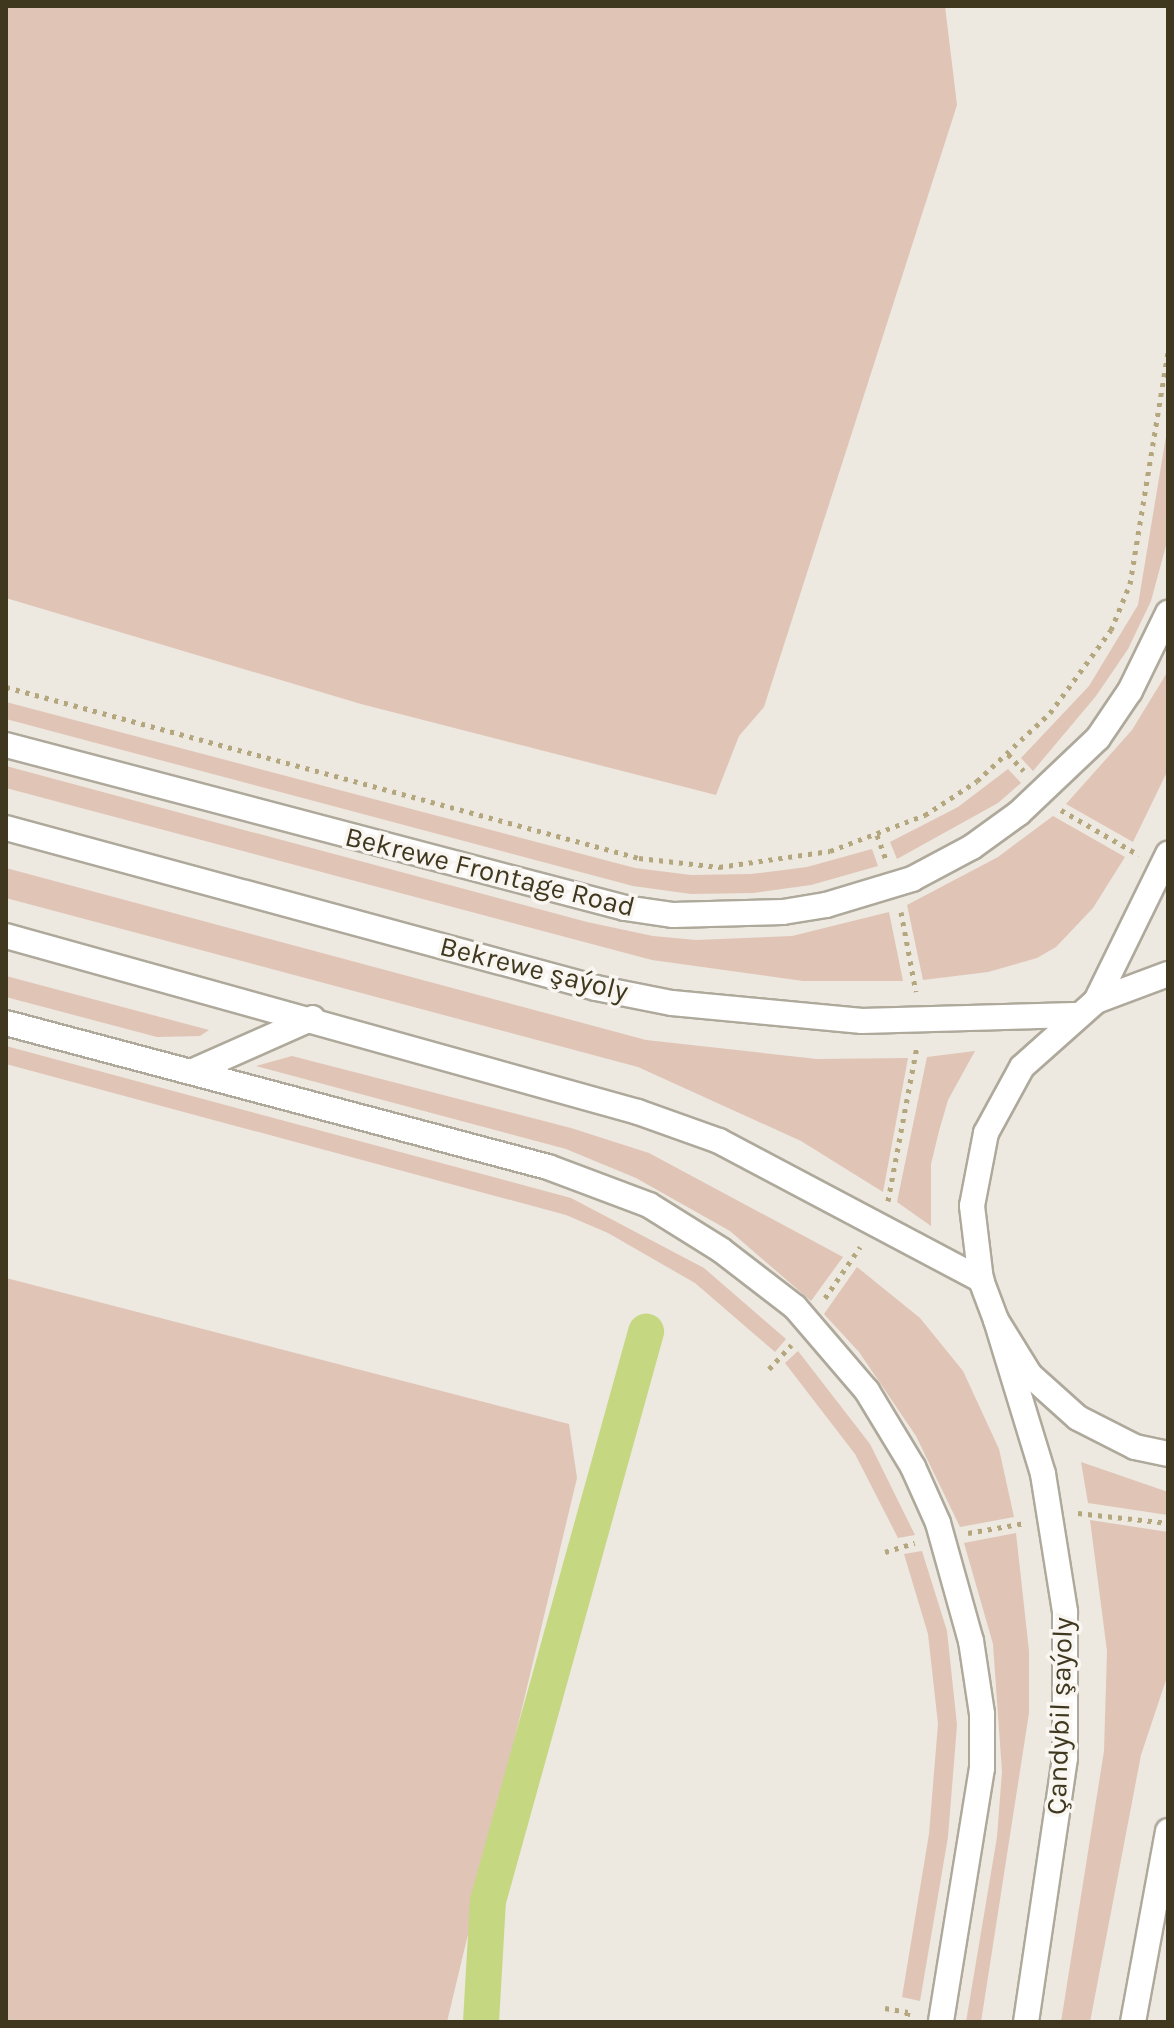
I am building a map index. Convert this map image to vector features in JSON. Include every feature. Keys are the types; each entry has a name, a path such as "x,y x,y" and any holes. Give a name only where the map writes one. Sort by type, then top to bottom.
{"main road":[{"name":"Bekrewe Frontage Road","path":"6,745 625,908 739,916 826,905 894,884 972,847 1043,791 1098,738 1145,665 1168,613"},
{"name":"Bekrewe şaýoly","path":"6,828 596,988 773,1014 862,1021 916,1017 1075,1015"},
{"path":"1096,1001 1164,860"},
{"path":"6,936 582,1094 719,1141 872,1226 981,1280"},
{"path":"1168,974 1096,1001 1075,1015 1022,1067 986,1133 972,1206 981,1280 996,1320 1030,1375 1078,1418 1135,1447 1168,1454"},
{"path":"191,1072 313,1018"},
{"path":"6,1023 548,1167 649,1205 721,1250 808,1322 867,1391 913,1467 938,1523 971,1641 982,1714 973,1838 941,2022"},
{"name":"Çandybil şaýoly","path":"996,1320 1043,1474 1065,1612 1065,1758 1026,2022"},
{"path":"1133,2022 1168,1831"}],"path":[{"path":"6,687 639,858 749,866 803,858 877,835 950,800 1008,754 1077,680 1125,602 1168,352"},
{"path":"1008,754 1060,810 1164,860"},
{"path":"769,1369 808,1322 893,1193 917,1058 916,983 894,884 877,835"},
{"path":"885,2008 908,2012 906,2022"}],"shaded area":[{"path":"6,6 945,6 957,105 764,707 739,736 716,795 361,704 6,598"},
{"path":"1168,424 1168,538 1151,601 1128,649 1096,696 1033,771 1021,758 1089,686 1138,605"},
{"path":"1168,671 1168,770 1133,842 1066,804 1132,730"},
{"path":"6,702 635,868 691,875 751,874 807,867 872,849 878,866 811,885 753,893 691,894 633,886 6,719"},
{"path":"6,766 587,922 653,936 696,940 792,936 889,912 903,981 803,981 652,960 6,788"},
{"path":"1008,769 1021,783 998,803 897,859 890,842 958,807"},
{"path":"1053,816 1125,857 1093,908 1056,947 1037,958 988,972 923,980 907,905 998,857"},
{"path":"6,868 646,1040 817,1059 908,1058 883,1192 801,1141 638,1067 6,898"},
{"path":"6,976 209,1030 200,1036 157,1037 6,997"},
{"path":"6,1046 571,1198 704,1268 786,1339 775,1352 695,1283 608,1233 566,1215 6,1064"},
{"path":"975,1051 948,1100 939,1131 931,1164 931,1226 897,1202 927,1057"},
{"path":"292,1056 571,1128 649,1153 843,1257 811,1301 730,1231 636,1178 566,1149 256,1066"},
{"path":"857,1267 920,1318 963,1371 999,1449 1014,1517 960,1527 916,1436 859,1352 824,1314"},
{"path":"6,1278 569,1424 577,1478 447,2022 6,2022"},
{"path":"798,1351 870,1444 915,1535 898,1538 855,1454 785,1363"},
{"path":"1081,1462 1168,1492 1168,1515 1088,1503"},
{"path":"1090,1520 1168,1532 1168,1674 1141,1755 1090,2022 1061,2022 1104,1751 1107,1651"},
{"path":"1016,1533 1029,1651 1029,1713 981,2022 966,2022 997,1837 1002,1772 993,1644 964,1543"},
{"path":"922,1551 947,1631 957,1725 948,1837 920,2001 902,1997 929,1834 938,1724 928,1634 904,1554"}],"waterway":[{"path":"481,2022 488,1901 646,1332"}]}
